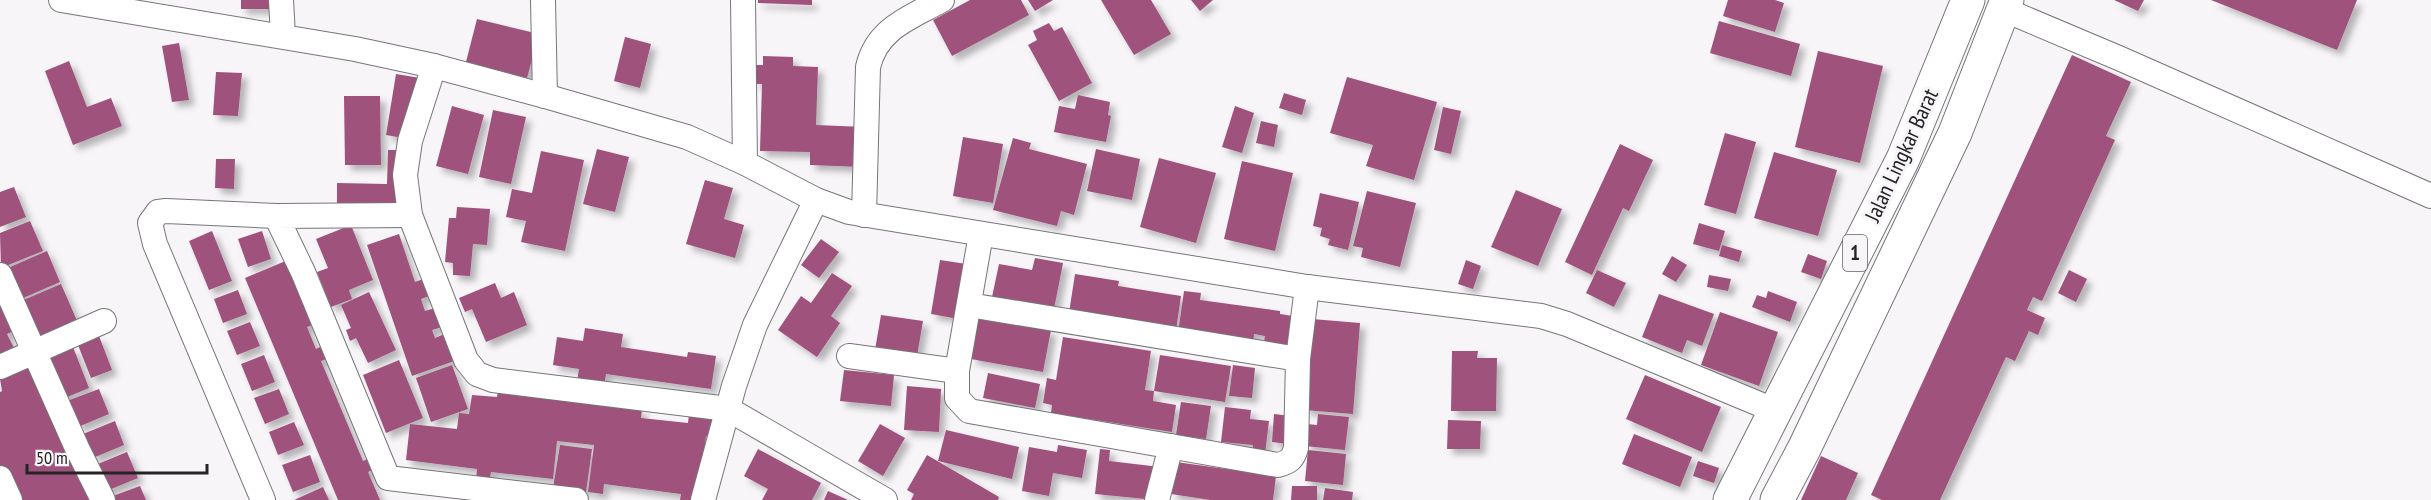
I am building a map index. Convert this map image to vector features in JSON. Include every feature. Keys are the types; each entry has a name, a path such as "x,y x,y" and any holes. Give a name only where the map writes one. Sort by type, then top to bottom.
{"highway":[{"name":"Jalan Lingkar Barat","path":"1736,489 1903,159 1968,0"},
{"name":"Jalan Lingkar Barat","path":"1778,498 1804,449 1955,133 2006,5"},
{"path":"1736,489 1778,498"}],"street":[{"path":"62,0 228,29 283,36 434,66 676,133 745,163 816,200 864,215 1307,287 1554,320 1776,411"},
{"path":"281,0 283,36"},
{"path":"543,0 545,96"},
{"path":"743,0 745,163"},
{"path":"864,215 868,67 873,48 885,35 904,21 942,0"},
{"path":"2006,5 2121,59 2431,196"},
{"path":"434,66 407,156 405,175 410,215 466,360 482,377 728,409 885,500"},
{"path":"703,500 728,409 755,325 816,200"},
{"path":"263,500 155,244 150,224 159,212 166,211 276,216 410,215"},
{"path":"276,216 303,272 392,489 576,500"},
{"path":"981,234 957,371 957,398 969,411 1278,465 1294,457 1296,448 1298,359 1307,287"},
{"path":"0,276 76,448 103,500"},
{"path":"969,305 1298,359"},
{"path":"0,367 104,321"},
{"path":"849,356 957,371"},
{"path":"1156,500 1171,446"},
{"path":"0,478 10,500"}],"building":[{"path":"241,0 273,0 273,9 241,9"},
{"path":"758,0 812,0 812,5 758,3"},
{"path":"970,0 1021,0 1029,15 952,56 933,20"},
{"path":"1028,0 1053,0 1035,11"},
{"path":"1101,0 1151,0 1171,34 1134,55"},
{"path":"1191,0 1213,0 1200,11"},
{"path":"1728,0 1775,0 1784,3 1775,32 1723,16"},
{"path":"2114,0 2144,0 2138,11"},
{"path":"2211,0 2357,0 2337,50"},
{"path":"477,19 539,34 527,78 466,62"},
{"path":"1719,21 1800,44 1791,76 1710,53"},
{"path":"1049,23 1054,31 1062,27 1092,83 1059,101 1028,45 1037,40 1033,31"},
{"path":"625,37 651,44 640,88 614,81"},
{"path":"179,43 189,100 172,102 162,46"},
{"path":"1818,51 1883,66 1860,163 1795,147"},
{"path":"2072,55 2131,82 2106,136 2115,140 2042,301 2033,297 2027,310 2045,318 2038,335 2029,331 2015,361 2006,357 1940,500 1882,500 1871,495"},
{"path":"763,56 793,57 793,66 818,67 816,125 864,127 863,167 810,165 810,152 760,151 762,84 755,84 756,65 763,65"},
{"path":"69,61 87,107 111,98 122,126 73,145 45,71"},
{"path":"216,72 242,73 238,116 213,115"},
{"path":"396,74 420,78 409,139 386,135"},
{"path":"1347,77 1437,102 1414,180 1366,166 1373,145 1330,133"},
{"path":"1284,93 1306,100 1302,115 1279,108"},
{"path":"1078,95 1110,102 1108,115 1111,116 1106,142 1054,132 1059,106 1075,109"},
{"path":"344,96 380,96 381,165 345,165"},
{"path":"452,106 484,115 468,174 436,166"},
{"path":"1235,106 1254,113 1242,153 1222,147"},
{"path":"1443,107 1461,111 1451,154 1434,150"},
{"path":"493,110 526,117 511,184 479,177"},
{"path":"1261,121 1278,125 1274,147 1256,143"},
{"path":"1725,133 1756,142 1736,214 1704,205"},
{"path":"963,137 1003,144 993,203 953,196"},
{"path":"1013,138 1031,143 1029,149 1087,164 1074,215 1061,211 1057,226 993,210"},
{"path":"1620,144 1653,160 1629,211 1623,208 1592,275 1565,262"},
{"path":"597,149 629,157 615,212 583,204"},
{"path":"1096,149 1140,159 1132,200 1087,191"},
{"path":"388,150 401,150 401,207 337,206 337,183 387,184"},
{"path":"541,151 584,160 565,251 521,242 526,221 506,217 512,189 532,193"},
{"path":"1774,152 1837,170 1818,236 1754,218"},
{"path":"1159,158 1216,173 1196,243 1140,227"},
{"path":"216,159 235,159 234,189 215,188"},
{"path":"1242,161 1293,173 1275,251 1224,239"},
{"path":"705,180 733,188 724,219 744,225 735,258 686,244"},
{"path":"14,187 26,217 0,227 0,192"},
{"path":"1516,190 1562,209 1538,266 1491,247"},
{"path":"1367,191 1416,203 1400,267 1361,257 1363,248 1353,246"},
{"path":"1320,193 1359,202 1348,250 1328,245 1330,239 1320,236 1322,228 1313,226"},
{"path":"457,207 490,209 487,245 473,244 470,276 453,275 453,263 445,262 449,218 456,218"},
{"path":"30,221 43,251 1,268 0,233"},
{"path":"1699,223 1725,231 1719,251 1693,244"},
{"path":"351,225 373,280 349,290 352,299 331,307 317,272 328,268 316,239"},
{"path":"212,231 232,281 209,290 189,241"},
{"path":"262,231 271,259 248,267 238,239"},
{"path":"399,234 415,282 426,278 432,295 421,299 425,311 435,308 442,327 432,330 435,338 447,333 457,360 412,376 367,245"},
{"path":"821,239 839,252 819,278 801,265"},
{"path":"1722,245 1742,251 1739,262 1719,256"},
{"path":"47,251 60,282 14,302 1,271"},
{"path":"1808,254 1827,261 1821,279 1801,272"},
{"path":"1672,256 1687,265 1676,282 1662,274"},
{"path":"1035,258 1063,263 1054,309 992,297 999,264 1032,270"},
{"path":"288,260 315,324 307,327 316,349 324,345 329,358 321,361 363,461 372,457 376,468 368,472 380,500 338,500 245,278"},
{"path":"940,260 973,265 964,320 931,314"},
{"path":"1466,260 1481,266 1473,289 1458,284"},
{"path":"1597,270 1626,283 1614,307 1586,293"},
{"path":"2069,270 2087,279 2076,302 2058,293"},
{"path":"832,273 852,286 831,316 840,323 817,357 778,330 801,296 811,303"},
{"path":"1075,274 1119,281 1118,286 1181,296 1176,330 1069,313"},
{"path":"1709,275 1731,279 1728,291 1707,287"},
{"path":"495,283 501,298 514,292 527,325 486,342 472,309 465,312 459,298"},
{"path":"61,284 78,323 35,341 19,302"},
{"path":"238,290 247,314 223,323 214,299"},
{"path":"1184,291 1201,293 1200,300 1280,311 1280,314 1299,317 1294,351 1263,347 1265,336 1254,334 1253,344 1178,333"},
{"path":"1768,291 1797,302 1790,322 1752,307 1757,295 1766,298"},
{"path":"369,292 396,350 368,363 356,338 350,341 346,330 351,328 341,305"},
{"path":"1659,294 1714,314 1702,346 1687,340 1682,353 1642,337"},
{"path":"0,301 14,331 7,334 15,350 0,356"},
{"path":"1720,312 1778,332 1759,386 1701,365"},
{"path":"881,315 923,321 917,356 875,350"},
{"path":"978,317 1051,330 1043,372 971,359"},
{"path":"1312,319 1360,323 1353,414 1304,410"},
{"path":"250,322 260,346 237,355 227,331"},
{"path":"585,328 623,334 621,347 687,357 688,352 716,356 711,389 606,374 604,386 577,382 579,369 553,365 557,337 583,341"},
{"path":"99,336 112,370 91,378 78,345"},
{"path":"1063,337 1151,351 1145,390 1154,391 1153,401 1176,405 1172,432 1051,413 1052,405 1043,403 1047,378 1056,380"},
{"path":"73,347 89,388 60,400 43,358"},
{"path":"1452,351 1478,351 1477,358 1497,358 1496,411 1451,411"},
{"path":"264,355 275,382 252,391 241,364"},
{"path":"1160,355 1231,366 1225,402 1154,391"},
{"path":"399,360 423,418 386,433 363,375"},
{"path":"452,365 468,409 431,422 416,378"},
{"path":"1233,365 1255,368 1252,398 1229,396"},
{"path":"29,366 91,500 11,500 0,476 0,392 2,391 0,379"},
{"path":"844,370 894,375 891,406 840,401"},
{"path":"988,373 1040,384 1035,408 983,398"},
{"path":"1645,375 1721,407 1702,452 1626,419"},
{"path":"907,386 941,389 939,432 904,430"},
{"path":"99,389 109,414 78,427 67,401"},
{"path":"279,389 289,414 265,424 254,398"},
{"path":"498,391 642,409 641,418 688,423 689,414 719,418 716,438 706,436 698,500 680,500 681,494 604,484 603,494 588,492 594,445 557,441 553,479 491,472 489,483 476,481 477,469 406,460 410,424 457,429 459,413 469,414 472,395 497,397"},
{"path":"1181,402 1211,406 1206,439 1176,435"},
{"path":"1225,407 1251,410 1250,419 1269,421 1265,454 1252,453 1253,445 1221,442"},
{"path":"1274,414 1291,416 1288,444 1272,442"},
{"path":"1318,414 1349,417 1345,450 1305,446 1307,424 1317,425"},
{"path":"1448,420 1481,421 1480,449 1447,449"},
{"path":"115,421 124,445 93,458 83,434"},
{"path":"294,422 304,445 278,455 269,432"},
{"path":"880,424 905,438 883,476 858,461"},
{"path":"946,430 1019,447 1012,479 938,461"},
{"path":"1634,434 1692,457 1680,487 1622,464"},
{"path":"560,445 592,449 586,492 553,488"},
{"path":"1058,445 1087,450 1082,478 1053,473 1049,496 1022,491 1029,447 1057,452"},
{"path":"758,449 821,483 812,500 762,500 768,489 744,476"},
{"path":"1100,449 1110,450 1109,461 1160,467 1156,500 1095,494"},
{"path":"1308,450 1346,454 1343,485 1305,481"},
{"path":"127,452 138,478 104,492 93,466"},
{"path":"310,455 320,482 293,492 282,465"},
{"path":"927,455 999,497 998,500 911,500 914,494 907,490"},
{"path":"1821,456 1858,473 1846,500 1801,500"},
{"path":"1698,461 1719,468 1714,483 1693,476"},
{"path":"1176,462 1276,476 1273,500 1211,500 1171,494"},
{"path":"140,486 146,500 111,500 110,497"},
{"path":"1292,486 1317,486 1317,500 1291,500"},
{"path":"323,487 329,500 294,500"},
{"path":"1325,488 1353,492 1352,500 1323,500"},
{"path":"828,491 848,500 824,500"}]}
